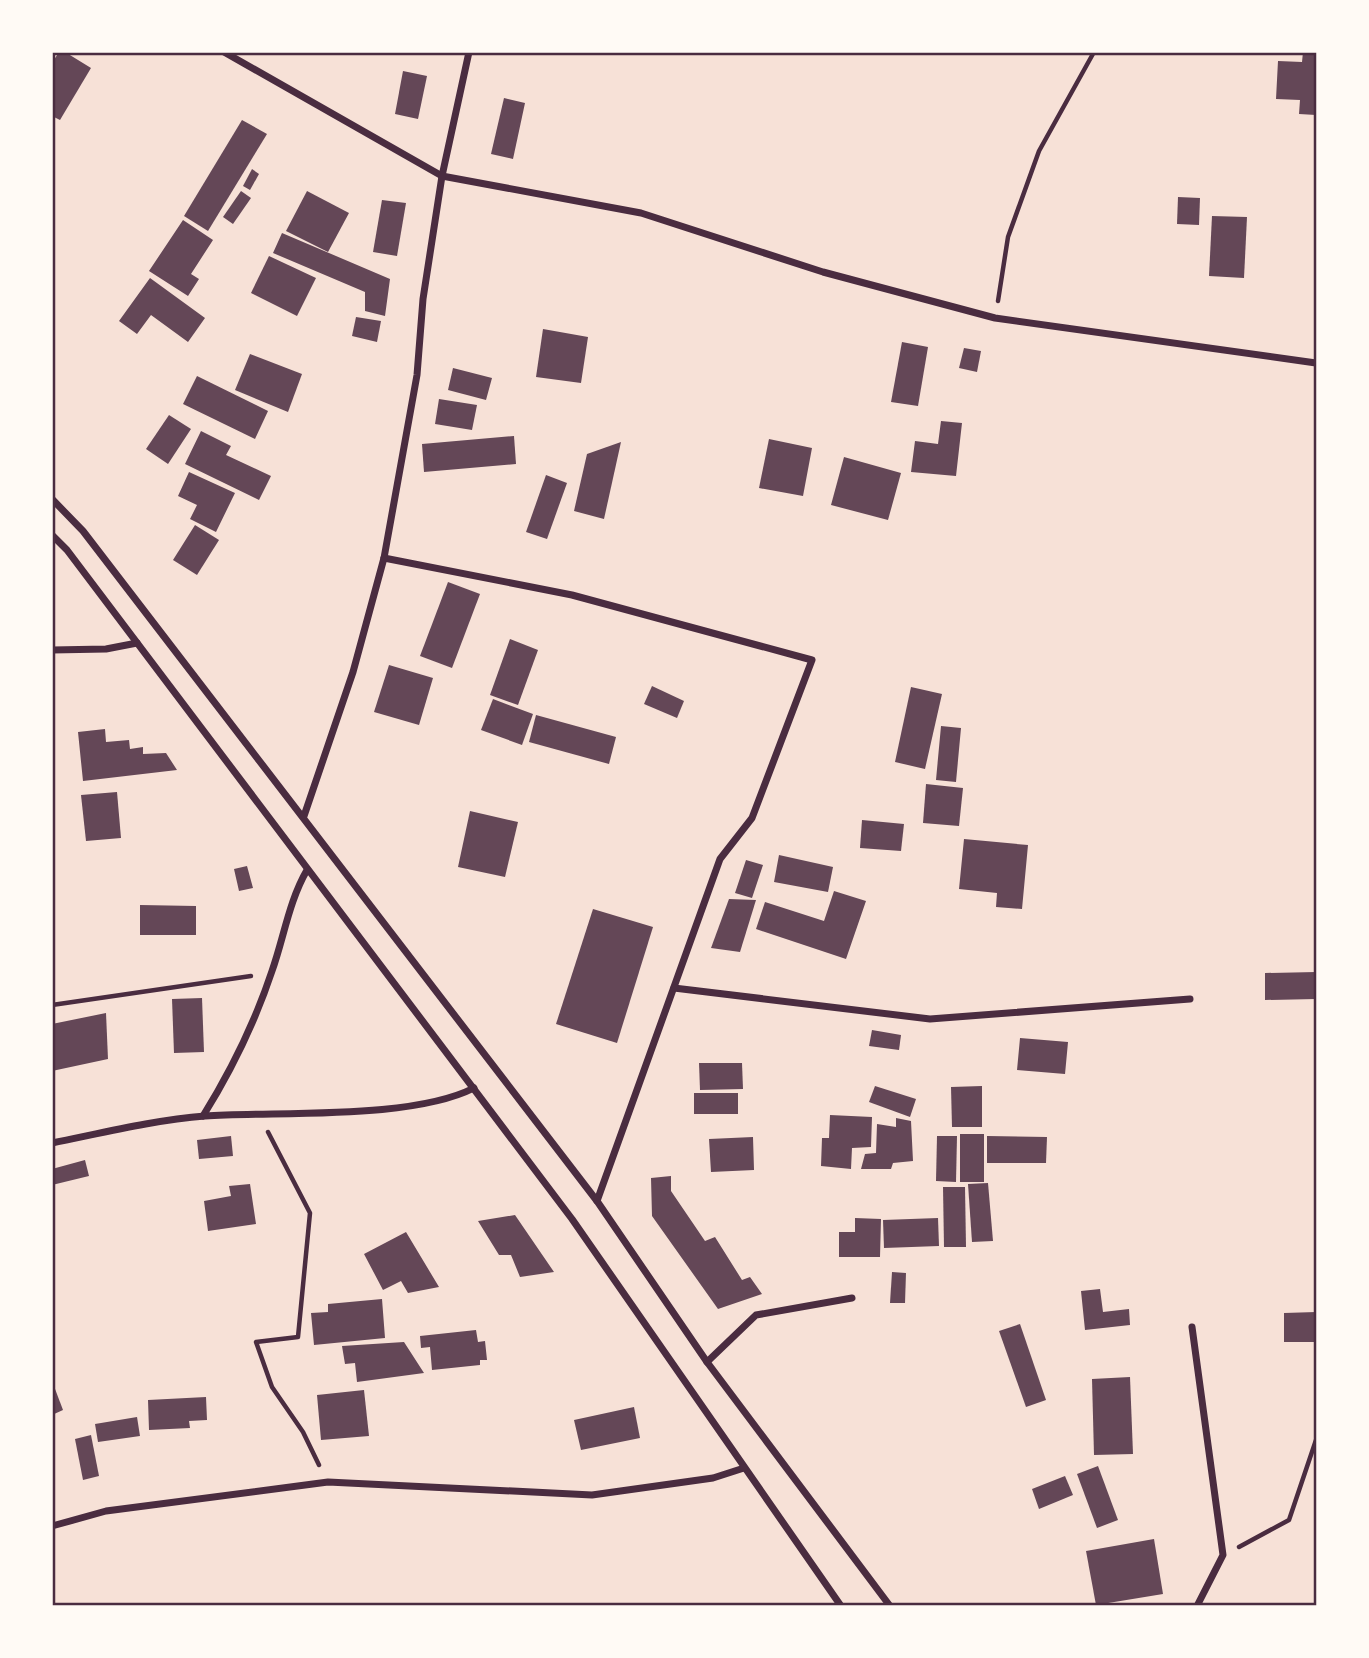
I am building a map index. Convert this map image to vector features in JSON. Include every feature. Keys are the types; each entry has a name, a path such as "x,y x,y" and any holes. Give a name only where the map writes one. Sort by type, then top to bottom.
{"street":[{"path":"224,52 442,176 640,213 823,272 995,318 1317,362"},
{"path":"304,816 353,672 384,558 417,375 423,299 442,176 469,52"},
{"path":"52,499 83,531 304,816 492,1068 597,1201 707,1362 890,1605"},
{"path":"52,535 137,643 572,1219 841,1605"},
{"path":"384,558 572,595 812,660 752,818 720,859 597,1201"},
{"path":"52,650 106,649 137,643"},
{"path":"203,1116 230,1072 272,972 297,888 307,870"},
{"path":"674,988 930,1019 1190,999"},
{"path":"52,1143 203,1116 397,1107 456,1097 474,1088"},
{"path":"707,1362 756,1315 852,1298"},
{"path":"1192,1327 1223,1555 1197,1605"},
{"path":"52,1526 106,1511 328,1482 592,1495 713,1478 744,1468"}],"path":[{"path":"995,318 1008,237 1039,151 1094,52"},
{"path":"52,1005 272,972"},
{"path":"260,1115 310,1213 298,1337 256,1342 272,1387 303,1432 328,1482"},
{"path":"1223,1555 1289,1520 1317,1440"}],"building":[{"path":"59,52 65,52 91,68 60,120 52,116 52,63"},
{"path":"1303,52 1316,52 1316,115 1299,114 1300,100 1276,99 1278,61 1302,62"},
{"path":"403,71 427,76 418,119 395,114"},
{"path":"504,98 525,103 513,159 491,154"},
{"path":"242,120 267,134 208,231 184,216"},
{"path":"252,169 259,174 250,190 243,186"},
{"path":"241,191 251,198 233,224 223,217"},
{"path":"307,191 349,213 328,252 286,231"},
{"path":"1178,197 1200,198 1199,225 1177,224"},
{"path":"382,200 406,203 397,256 373,252"},
{"path":"1212,216 1247,217 1244,278 1209,276"},
{"path":"183,220 213,240 191,274 199,279 188,296 149,271"},
{"path":"282,233 390,279 385,316 365,311 365,292 273,253"},
{"path":"269,256 316,278 297,316 251,293"},
{"path":"150,278 205,318 188,342 151,315 137,334 119,321"},
{"path":"356,317 381,321 377,342 352,336"},
{"path":"543,329 588,337 581,383 536,377"},
{"path":"902,342 928,347 918,406 891,402"},
{"path":"964,348 981,351 977,372 959,368"},
{"path":"250,354 302,374 288,412 235,390"},
{"path":"453,368 492,378 486,400 448,390"},
{"path":"197,376 268,411 255,439 183,404"},
{"path":"439,399 477,405 472,430 435,424"},
{"path":"169,415 191,429 168,464 146,449"},
{"path":"941,421 962,423 956,476 911,472 915,441 938,444"},
{"path":"201,431 231,446 226,455 271,476 259,500 185,464"},
{"path":"514,436 516,464 424,472 422,444"},
{"path":"769,439 812,448 803,496 759,488"},
{"path":"621,442 604,519 574,511 587,454"},
{"path":"844,457 901,473 888,520 831,505"},
{"path":"189,472 235,493 216,532 190,519 197,505 178,496"},
{"path":"546,475 567,483 547,539 526,532"},
{"path":"195,525 219,540 197,575 173,560"},
{"path":"448,582 480,594 452,668 420,656"},
{"path":"510,639 538,650 518,705 490,695"},
{"path":"389,665 433,678 419,725 374,712"},
{"path":"652,686 684,701 677,718 644,704"},
{"path":"911,687 942,694 925,769 895,762"},
{"path":"493,699 533,714 522,745 481,730"},
{"path":"536,715 616,737 609,764 529,742"},
{"path":"941,726 961,728 956,782 936,780"},
{"path":"105,729 106,742 129,740 130,749 143,747 143,754 166,753 177,770 83,781 78,732"},
{"path":"926,784 963,788 959,826 923,823"},
{"path":"117,792 121,838 86,841 81,795"},
{"path":"470,811 518,822 505,877 458,867"},
{"path":"862,820 904,824 901,851 860,848"},
{"path":"964,839 1028,845 1022,909 996,907 997,893 959,889"},
{"path":"779,855 833,867 828,892 774,882"},
{"path":"746,860 763,865 752,898 735,893"},
{"path":"247,866 253,888 239,891 234,869"},
{"path":"834,891 866,901 846,959 756,929 765,902 824,921"},
{"path":"729,899 756,900 740,952 711,948"},
{"path":"140,905 196,906 196,935 140,935"},
{"path":"593,909 653,927 617,1043 556,1024"},
{"path":"1316,972 1316,999 1265,1000 1265,973"},
{"path":"202,998 204,1052 174,1053 172,999"},
{"path":"106,1013 108,1059 52,1071 52,1024"},
{"path":"872,1030 901,1035 899,1050 869,1046"},
{"path":"1020,1038 1068,1042 1065,1074 1017,1070"},
{"path":"699,1063 742,1063 743,1089 700,1090"},
{"path":"875,1086 916,1099 910,1117 869,1102"},
{"path":"982,1086 982,1127 952,1127 951,1087"},
{"path":"694,1093 738,1093 738,1114 694,1114"},
{"path":"830,1115 872,1117 871,1147 852,1148 851,1169 821,1166 822,1138 829,1138"},
{"path":"896,1118 911,1121 913,1161 893,1163 891,1169 861,1169 865,1154 876,1153 877,1124 896,1127"},
{"path":"960,1134 984,1134 984,1182 960,1182"},
{"path":"231,1136 233,1156 199,1159 197,1140"},
{"path":"937,1136 957,1136 956,1182 936,1181"},
{"path":"987,1136 1047,1137 1046,1163 987,1163"},
{"path":"753,1137 754,1170 711,1172 709,1139"},
{"path":"85,1160 89,1176 52,1185 52,1169"},
{"path":"671,1176 671,1191 705,1241 715,1237 742,1280 750,1277 762,1294 718,1309 652,1216 651,1178"},
{"path":"988,1183 993,1241 972,1242 968,1184"},
{"path":"250,1184 256,1224 208,1231 204,1201 231,1196 229,1186"},
{"path":"943,1187 965,1187 966,1247 944,1247"},
{"path":"515,1215 554,1272 520,1277 511,1255 499,1255 478,1221"},
{"path":"855,1218 881,1219 880,1257 839,1257 839,1232 855,1232"},
{"path":"938,1218 939,1246 884,1248 883,1220"},
{"path":"406,1232 439,1287 408,1293 401,1281 383,1290 364,1254"},
{"path":"892,1272 906,1273 905,1303 890,1303"},
{"path":"1100,1289 1103,1312 1129,1309 1130,1325 1085,1330 1081,1291"},
{"path":"382,1299 385,1338 314,1345 311,1313 328,1312 328,1304"},
{"path":"1316,1312 1316,1342 1284,1342 1284,1313"},
{"path":"1020,1324 1046,1400 1026,1407 999,1331"},
{"path":"476,1330 478,1342 485,1341 487,1360 480,1360 480,1365 432,1370 430,1347 421,1348 420,1336"},
{"path":"404,1342 424,1373 357,1382 355,1363 345,1364 342,1346"},
{"path":"1130,1377 1133,1454 1094,1455 1092,1379"},
{"path":"52,1381 63,1410 52,1415"},
{"path":"364,1390 369,1436 321,1440 317,1395"},
{"path":"206,1397 207,1420 189,1421 190,1428 149,1430 148,1400"},
{"path":"634,1407 640,1438 581,1450 574,1420"},
{"path":"137,1417 140,1436 98,1442 95,1424"},
{"path":"91,1435 99,1476 83,1480 75,1439"},
{"path":"1098,1466 1118,1520 1097,1528 1077,1474"},
{"path":"1065,1476 1073,1495 1039,1509 1032,1489"},
{"path":"1154,1539 1163,1594 1096,1605 1086,1551"}]}
